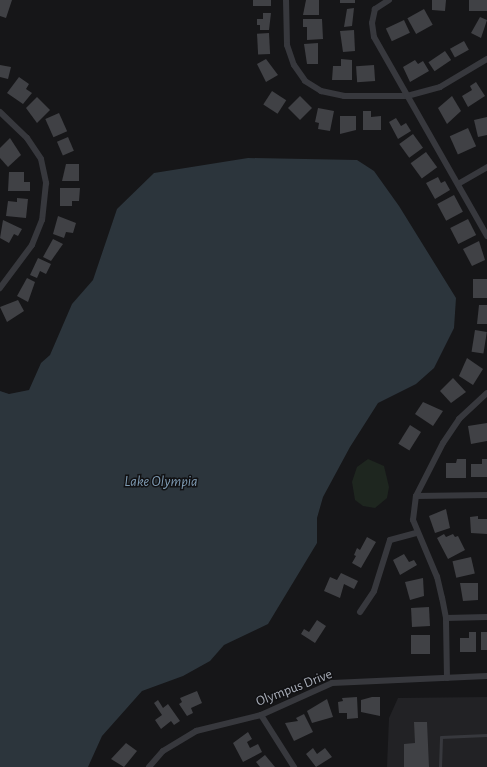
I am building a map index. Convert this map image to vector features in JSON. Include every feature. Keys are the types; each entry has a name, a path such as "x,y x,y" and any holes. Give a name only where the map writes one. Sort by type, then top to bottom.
{"street":[{"path":"286,0 287,45 294,65 305,81 321,92 344,96 407,96 440,87 487,59"},
{"path":"389,0 375,9 372,23 374,37 487,236"},
{"path":"0,112 27,138 41,160 46,183 42,220 32,244 0,288"},
{"path":"458,184 487,167"},
{"path":"447,678 446,618 437,577 416,533 412,520 416,496 459,419 487,393"},
{"path":"416,496 487,495"},
{"path":"360,612 374,591 390,540 416,533"},
{"path":"446,618 487,617"},
{"name":"Olympus Drive","path":"148,767 163,751 196,731 261,715 332,683 487,676"},
{"path":"261,715 294,767"}],"lane":[{"path":"440,767 442,737 487,735"}],"shaded area":[{"path":"368,459 384,466 389,487 387,498 375,508 363,506 355,500 352,482 357,467"},
{"path":"487,697 487,767 387,767 389,718 398,698"}],"water":[{"name":"Lake Olympia","path":"248,158 357,160 374,171 399,206 456,298 454,328 434,368 416,384 378,403 350,447 323,497 317,518 317,543 268,624 224,645 210,661 183,676 142,691 102,736 88,767 0,767 0,391 9,394 29,390 41,363 50,355 72,304 93,280 117,209 154,173"}],"building":[{"path":"0,0 12,0 6,18 0,16"},
{"path":"253,0 271,0 271,6 253,6"},
{"path":"306,0 319,0 319,15 303,15"},
{"path":"340,0 355,0 355,3 340,3"},
{"path":"432,0 446,0 445,11 432,10"},
{"path":"469,0 487,0 487,11 469,11"},
{"path":"354,8 352,26 344,27 347,9"},
{"path":"424,9 433,25 416,34 407,18"},
{"path":"263,13 271,13 269,30 260,30 260,25 257,25 257,19 263,19"},
{"path":"480,17 487,20 481,38 471,33"},
{"path":"303,19 322,19 323,39 307,40 307,27 303,27"},
{"path":"404,20 410,33 392,41 386,28"},
{"path":"354,30 355,51 343,52 340,31"},
{"path":"269,33 270,54 258,55 257,34"},
{"path":"464,41 469,50 455,58 450,49"},
{"path":"318,43 318,64 307,64 304,44"},
{"path":"445,51 451,60 435,71 428,62"},
{"path":"266,59 278,75 266,82 257,64"},
{"path":"341,59 352,60 352,80 332,80 333,66 341,66"},
{"path":"415,60 418,64 423,61 429,71 410,82 403,67"},
{"path":"0,65 11,67 8,79 0,77"},
{"path":"374,65 375,81 357,82 356,66"},
{"path":"19,77 29,84 26,89 32,93 23,104 7,93"},
{"path":"476,82 485,96 468,107 462,96 472,90 470,86"},
{"path":"272,91 286,100 278,114 263,104"},
{"path":"300,96 312,108 300,120 288,108"},
{"path":"452,96 461,111 447,124 438,108"},
{"path":"37,97 50,110 37,123 26,108"},
{"path":"318,108 334,111 330,131 318,129 319,123 315,122"},
{"path":"363,111 371,111 371,117 381,116 381,130 363,130"},
{"path":"59,113 67,131 53,137 45,119"},
{"path":"340,116 356,116 356,130 340,134"},
{"path":"487,117 487,135 478,137 474,120"},
{"path":"396,118 401,126 406,123 411,131 398,139 389,122"},
{"path":"468,128 476,146 458,154 450,136"},
{"path":"413,134 423,148 409,158 399,144"},
{"path":"68,137 74,151 63,155 57,142"},
{"path":"10,138 21,155 8,167 0,158 0,148"},
{"path":"426,152 437,167 422,179 411,163"},
{"path":"66,164 79,164 79,181 62,181"},
{"path":"9,172 24,172 24,182 30,182 30,191 8,191"},
{"path":"438,177 441,183 445,181 450,190 435,199 426,183"},
{"path":"60,188 80,188 79,201 72,201 72,206 60,206"},
{"path":"454,195 463,212 446,221 437,204"},
{"path":"17,198 28,199 26,218 6,216 8,201 17,202"},
{"path":"58,216 76,223 73,233 66,232 64,238 53,234"},
{"path":"468,219 476,235 458,244 450,228"},
{"path":"3,220 22,229 18,236 14,234 9,243 0,238"},
{"path":"53,239 63,244 51,261 43,257"},
{"path":"479,241 485,260 472,266 463,249"},
{"path":"38,258 51,264 46,274 40,271 37,278 30,275"},
{"path":"27,278 35,282 28,302 17,296"},
{"path":"473,279 487,279 487,298 473,298"},
{"path":"18,300 24,311 7,322 0,307"},
{"path":"479,305 487,305 487,324 477,324"},
{"path":"475,330 487,332 483,354 472,352"},
{"path":"467,358 483,369 473,385 459,376"},
{"path":"453,378 466,392 451,403 440,391"},
{"path":"423,402 443,411 433,426 415,414"},
{"path":"487,423 487,441 471,444 468,426"},
{"path":"410,425 421,432 409,451 398,444"},
{"path":"457,459 466,459 466,478 446,478 446,463 456,463"},
{"path":"482,459 487,459 487,477 471,477 471,464 482,464"},
{"path":"446,509 450,528 435,533 429,516"},
{"path":"478,516 478,519 487,519 487,534 471,533 470,517"},
{"path":"444,534 446,537 453,534 455,537 458,536 465,550 448,559 437,538"},
{"path":"367,537 376,542 361,568 352,563 356,556 354,555 357,548 360,550"},
{"path":"404,554 409,562 414,560 417,565 400,575 393,560"},
{"path":"471,557 475,574 456,578 452,561"},
{"path":"341,573 358,581 354,589 344,584 340,598 324,591 330,577 337,580"},
{"path":"423,578 424,596 410,600 405,582"},
{"path":"460,583 478,583 478,600 463,601"},
{"path":"429,607 430,626 412,627 411,608"},
{"path":"317,620 326,626 315,643 301,634 304,629 309,632"},
{"path":"469,632 476,632 476,652 460,652 460,638 469,638"},
{"path":"481,632 487,632 487,650 481,650"},
{"path":"411,635 430,635 430,654 411,654"},
{"path":"197,691 202,703 191,708 193,713 187,716 179,704 182,702 180,698"},
{"path":"357,697 358,718 347,719 347,713 339,713 338,702 343,701 342,698"},
{"path":"372,697 380,697 380,716 361,712 361,700"},
{"path":"327,699 333,717 312,723 307,711"},
{"path":"158,700 163,708 168,704 180,721 174,725 171,721 161,729 155,720 162,715 154,703"},
{"path":"304,714 313,732 294,741 285,723 298,721 296,718"},
{"path":"414,722 427,722 429,767 404,767 404,744 415,743"},
{"path":"248,732 252,739 247,742 250,748 258,744 262,752 243,762 233,743"},
{"path":"126,743 137,751 124,767 111,759"},
{"path":"313,748 317,754 325,748 332,757 316,767 306,754"},
{"path":"265,755 275,767 260,767 256,762"}]}
